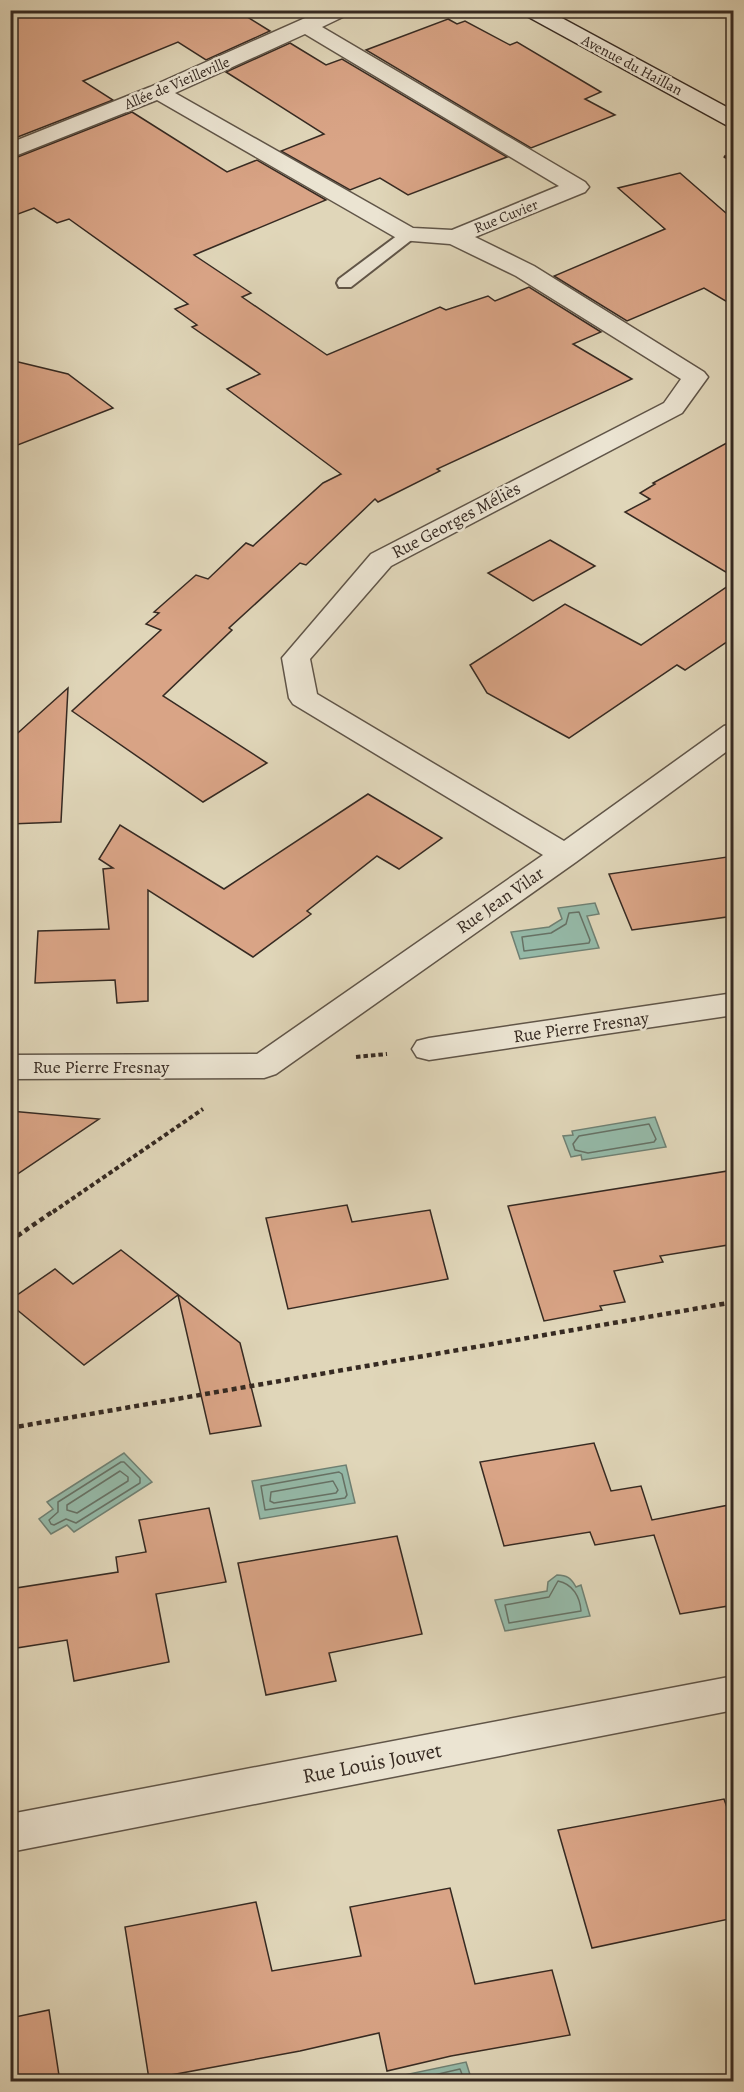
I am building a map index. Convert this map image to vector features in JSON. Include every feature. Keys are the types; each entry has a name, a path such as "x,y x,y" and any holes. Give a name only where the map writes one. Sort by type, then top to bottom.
{"street":[{"name":"Allée de Vieilleville","path":"10,151 158,92 342,10"},
{"name":"Avenue du Haillan","path":"530,10 734,120"},
{"name":"Rue Cuvier","path":"158,92 408,235 454,237 577,187 308,27"},
{"name":"Rue Georges Méliès","path":"454,237 525,272 695,376 673,408 381,560 296,658 303,698 565,855"},
{"name":"Rue Jean Vilar","path":"264,1066 565,855 734,732"},
{"name":"Rue Pierre Fresnay","path":"429,1049 734,1004"},
{"name":"Rue Pierre Fresnay","path":"10,1068 264,1066"},
{"name":"Rue Louis Jouvet","path":"10,1833 734,1693"}],"lane":[{"path":"345,283 408,235"}],"path":[{"path":"10,1241 264,1066"},
{"path":"10,1428 734,1302"}],"water":[{"path":"595,903 599,914 587,916 599,948 520,959 511,932 549,927 562,919 558,908"},
{"path":"655,1117 666,1147 582,1160 581,1155 571,1157 563,1136 573,1135 572,1131"},
{"path":"124,1453 152,1482 74,1532 67,1525 51,1534 39,1519 53,1509 47,1502"},
{"path":"346,1465 355,1503 260,1519 252,1481"},
{"path":"557,1575 568,1578 576,1587 581,1585 590,1616 505,1631 495,1600 547,1591 548,1582"},
{"path":"466,2062 472,2081 376,2081"}],"building":[{"path":"10,10 250,10 244,15 270,31 206,60 178,42 83,81 113,100 10,140"},
{"path":"448,19 457,24 465,21 510,45 517,42 601,92 585,99 615,115 531,148 366,50"},
{"path":"290,43 326,65 342,59 507,157 408,195 380,178 350,190 281,151 324,134 226,72"},
{"path":"132,112 227,172 257,160 326,200 194,255 251,293 242,297 327,355 440,307 446,310 488,296 495,301 529,287 601,332 573,344 632,379 437,469 440,471 378,502 375,499 306,565 300,563 229,628 232,630 163,696 267,763 203,802 72,711 161,630 146,624 159,613 154,612 196,575 208,579 246,543 253,546 323,483 341,474 227,389 260,374 192,327 197,325 175,309 188,304 69,219 57,223 34,208 10,217 10,160"},
{"path":"680,173 734,220 734,306 704,288 627,321 554,276 665,229 618,188"},
{"path":"10,360 68,374 113,408 10,448"},
{"path":"734,439 734,577 625,512 650,499 640,493 655,484 653,483"},
{"path":"550,540 595,566 533,601 488,573"},
{"path":"734,582 734,637 685,670 677,665 569,738 487,693 470,665 565,604 641,645"},
{"path":"68,688 61,822 10,824 10,740"},
{"path":"368,794 442,838 399,869 377,856 307,911 311,914 253,957 148,890 148,1001 117,1003 115,980 35,983 38,931 109,929 103,869 113,868 99,859 120,825 224,889"},
{"path":"734,856 734,916 632,930 609,874"},
{"path":"10,1111 99,1119 10,1179"},
{"path":"734,1170 734,1244 660,1256 663,1262 614,1271 625,1302 600,1306 602,1310 544,1321 508,1206"},
{"path":"347,1205 352,1222 430,1210 448,1279 288,1309 266,1218"},
{"path":"121,1250 240,1343 261,1426 210,1434 178,1295 84,1365 10,1304 10,1300 55,1269 73,1284"},
{"path":"594,1443 611,1491 641,1486 652,1520 734,1504 734,1605 680,1614 654,1535 595,1545 590,1532 504,1546 480,1462"},
{"path":"209,1508 226,1582 156,1594 169,1662 74,1681 67,1640 10,1649 10,1589 118,1572 116,1557 146,1552 139,1520"},
{"path":"397,1536 422,1634 329,1653 336,1681 266,1695 238,1563"},
{"path":"724,1799 734,1827 734,1918 592,1948 558,1830"},
{"path":"450,1888 475,1984 552,1970 570,2035 451,2056 387,2071 379,2033 300,2051 149,2079 125,1927 256,1902 272,1971 361,1956 350,1907"},
{"path":"49,2010 60,2082 10,2082 10,2018"}]}
